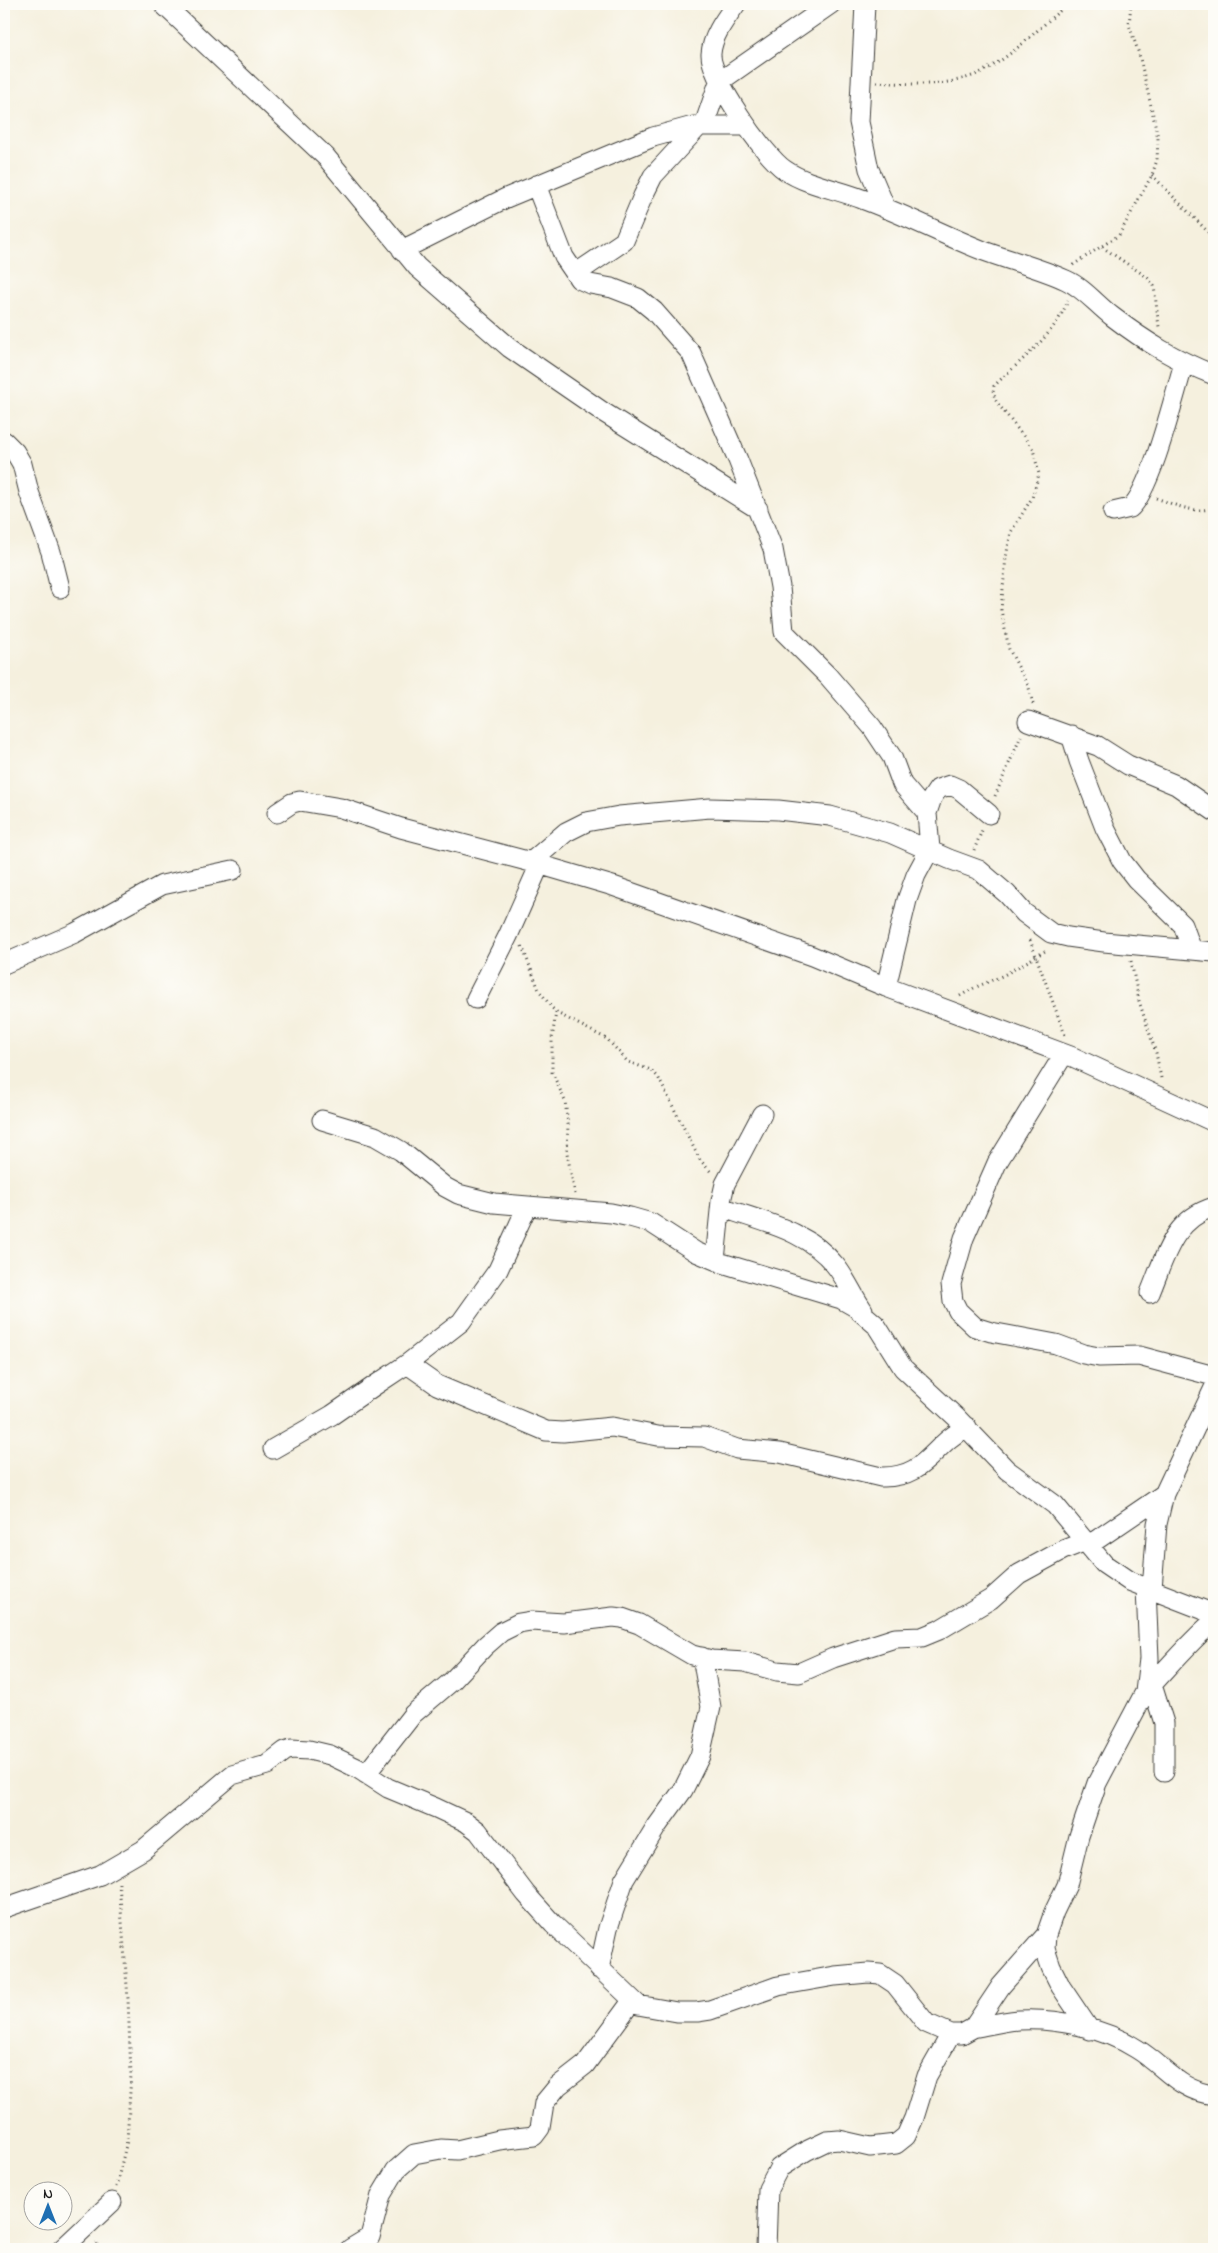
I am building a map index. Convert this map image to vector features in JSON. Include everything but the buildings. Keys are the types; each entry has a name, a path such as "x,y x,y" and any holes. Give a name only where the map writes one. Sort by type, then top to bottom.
{"street":[{"path":"162,4 326,157 417,267 510,348 602,412 758,509"},
{"path":"736,4 714,41 711,54 714,74 747,126 769,155 786,171 886,209 983,250 1067,281 1084,291 1103,309 1138,336 1184,363 1214,375"},
{"path":"575,274 624,241 653,176 702,125 719,82 831,4"},
{"path":"865,4 859,122 869,169 886,209"},
{"path":"402,250 536,185 653,137 702,125 747,126"},
{"path":"536,185 564,257 575,274 590,284 612,288 638,298 647,304 691,353 758,509 773,549 780,587 784,632 828,676 872,727 892,757 902,784 927,813"},
{"path":"1113,512 1130,508 1141,493 1158,451 1184,363"},
{"path":"4,441 15,452 22,464 29,492 51,552 60,588"},
{"path":"1028,721 1098,746 1142,772 1176,785 1214,811"},
{"path":"1071,735 1079,762 1115,850 1136,879 1183,925 1192,950"},
{"path":"886,987 907,900 916,875 930,849 927,813 932,798 938,789 950,785 959,789 989,814"},
{"path":"277,813 292,803 300,801 322,804 372,817 401,828 536,863 613,886 812,956 886,987 1068,1056 1163,1098 1211,1114"},
{"path":"476,999 513,925 536,863 566,832 586,822 619,816 710,808 778,810 830,816 890,833 979,870 996,884 1016,906 1051,933 1071,938 1214,952"},
{"path":"4,964 75,933 162,886 233,870"},
{"path":"1068,1056 997,1163 964,1238 951,1284 953,1300 958,1311 975,1327 991,1332 1056,1344 1083,1354 1100,1357 1140,1356 1214,1376"},
{"path":"715,1260 721,1207 726,1184 762,1114"},
{"path":"322,1120 375,1136 401,1151 445,1187 458,1194 494,1203 527,1208 611,1213 651,1223 690,1249 715,1260 841,1298 876,1324 903,1368 967,1428 1007,1470 1054,1505 1104,1564 1128,1581 1214,1616"},
{"path":"721,1207 794,1232 813,1244 835,1264 866,1315"},
{"path":"1150,1293 1169,1247 1182,1225 1189,1218 1214,1207"},
{"path":"273,1448 332,1415 407,1364 461,1322 498,1270 527,1208"},
{"path":"407,1364 437,1385 546,1432 612,1427 658,1436 704,1437 748,1452 780,1453 881,1477 894,1477 910,1472 927,1462 952,1435 967,1428"},
{"path":"1164,1772 1164,1723 1148,1688 1149,1588 1157,1524 1164,1494 1214,1388"},
{"path":"366,1774 413,1714 452,1681 484,1646 501,1632 519,1622 532,1620 564,1623 613,1617 622,1618 639,1624 678,1648 711,1660 745,1662 777,1671 799,1673 834,1658 895,1638 922,1637 958,1620 991,1599 1018,1574 1064,1550 1087,1543 1164,1494"},
{"path":"1090,2030 1050,1967 1045,1950 1046,1935 1054,1912 1067,1885 1079,1836 1098,1783 1148,1688 1171,1666 1196,1636 1214,1621"},
{"path":"599,1968 608,1928 624,1880 657,1826 683,1790 700,1756 710,1707 702,1657"},
{"path":"4,1908 100,1875 143,1850 232,1776 267,1765 285,1751 291,1749 309,1750 330,1755 388,1788 466,1822 478,1831 526,1894 553,1924 638,2005 656,2009 697,2012 710,2010 778,1986 857,1973 880,1974 895,1984 926,2023 951,2034 962,2034 973,2028 1018,2020 1046,2020 1107,2034 1137,2049 1190,2090 1214,2096"},
{"path":"973,2028 1006,1980 1046,1935"},
{"path":"350,2249 370,2237 381,2195 396,2170 414,2154 441,2149 457,2150 499,2140 534,2136 540,2128 544,2103 558,2086 585,2065 632,2001"},
{"path":"766,2249 768,2189 779,2168 806,2151 827,2141 839,2140 870,2147 896,2144 906,2136 927,2076 951,2034"},
{"path":"62,2249 112,2202"}],"path":[{"path":"861,80 910,84 950,82 970,77 994,66 1068,4"},
{"path":"968,865 1014,748 1033,710 1033,700 1009,649 1001,610 1006,558 1011,532 1032,498 1039,474 1033,449 996,401 993,392 994,386 1040,342 1056,323 1064,311 1070,267 1119,236 1152,175 1157,160 1158,138 1141,62 1129,25 1130,4"},
{"path":"1152,175 1214,238"},
{"path":"1102,247 1147,277 1154,286 1164,351"},
{"path":"1141,493 1189,510 1199,511 1214,508"},
{"path":"513,925 539,990 556,1011 607,1039 628,1062 652,1070 658,1077 700,1160 726,1184"},
{"path":"942,1007 974,988 1004,975 1071,938"},
{"path":"1125,943 1144,1017 1156,1053 1163,1098"},
{"path":"1038,956 1068,1056"},
{"path":"556,1011 552,1039 552,1072 565,1101 568,1124 566,1153 579,1211"},
{"path":"112,2202 127,2141 131,2076 128,1999 117,1865"},
{"path":"95,2249 102,2230"}]}
